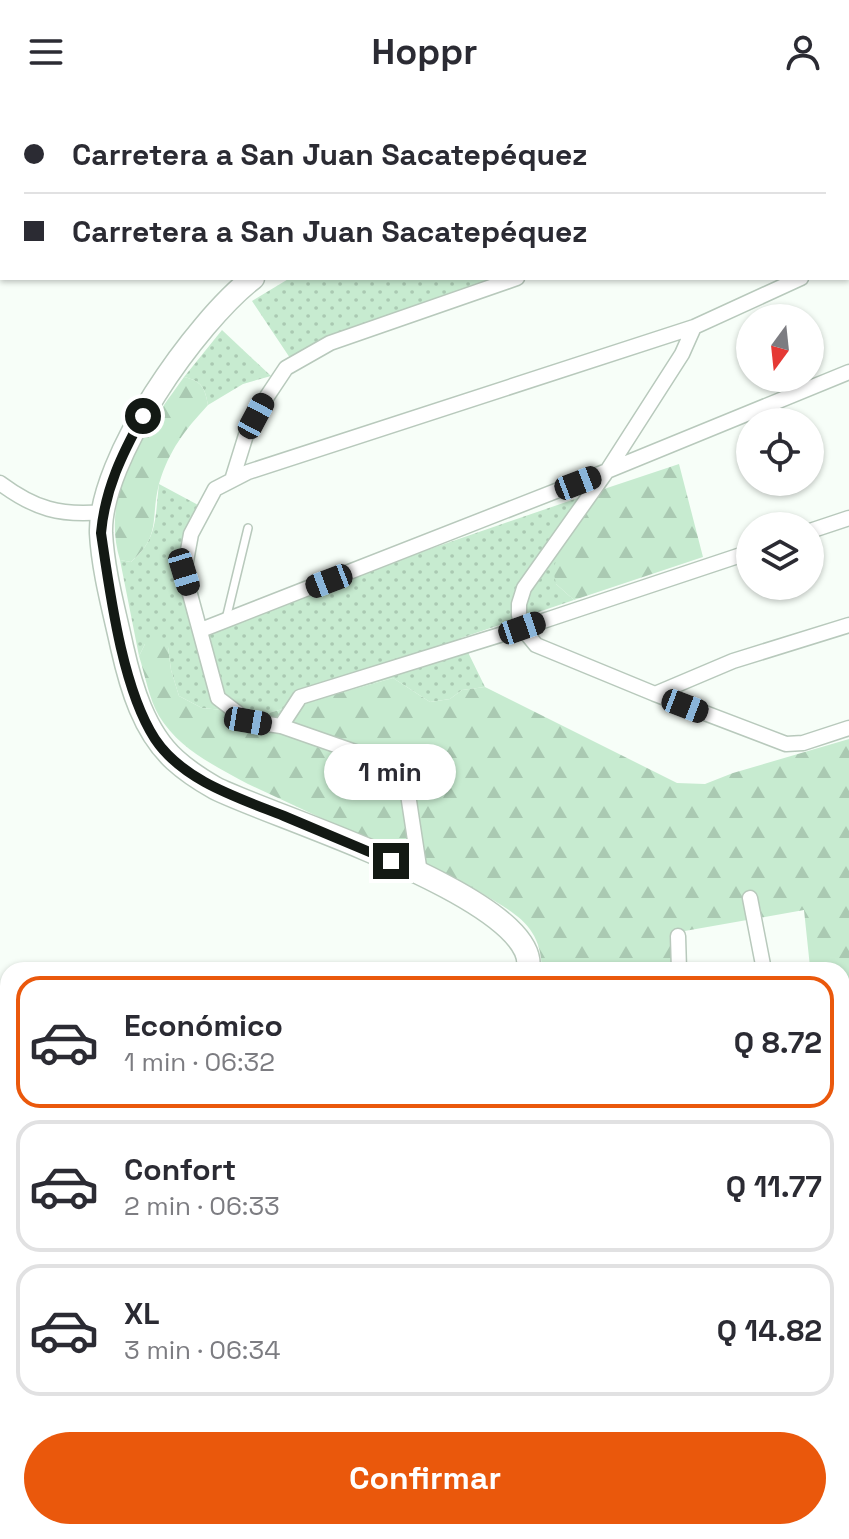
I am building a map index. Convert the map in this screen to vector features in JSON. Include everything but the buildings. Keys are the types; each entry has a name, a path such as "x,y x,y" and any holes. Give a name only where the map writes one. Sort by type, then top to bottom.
{"main road":[{"path":"250,280 234,292 210,319 154,396 119,462 103,512 101,533 104,554 125,660 146,721 156,740 186,769 215,788 420,873 473,900 525,944 529,962"}],"street":[{"path":"232,480 246,435 286,368 330,343 511,280"},
{"path":"420,873 406,781 390,764 281,726 248,721 218,698 184,572 191,534 215,489 248,472 694,327 797,280"},
{"path":"694,327 682,354 607,471 524,588 519,604 522,628 536,645 786,744 803,743 849,728"},
{"path":"201,630 607,471 849,372"},
{"path":"0,483 42,509 74,514 103,512"},
{"path":"824,526 849,518"},
{"path":"281,726 300,697 736,557"},
{"path":"655,694 733,661 849,625"},
{"path":"750,898 762,962"},
{"path":"678,936 679,962"}],"lane":[{"path":"225,622 248,528"}],"green space":[{"path":"287,280 519,280 290,358 252,301"},
{"path":"222,330 271,376 243,384 208,405 202,386 184,377"},
{"path":"184,377 202,386 208,405 185,432 168,461 159,484 153,526 147,543 131,562 120,560 115,534 121,486 142,440"},
{"path":"679,464 703,557 574,600 556,584 553,569 562,546 601,490"},
{"path":"159,484 200,506 179,552 192,631 601,490 556,584 574,600 461,638 485,687 462,690 450,699 430,702 393,678 265,714 202,708 179,696 168,647 145,644 139,656 120,560 131,562 151,536"},
{"path":"155,638 168,647 179,696 202,708 265,714 393,678 430,702 450,699 462,690 485,687 677,783 705,784 849,739 849,962 809,962 804,910 679,932 679,962 541,962 537,942 524,922 480,892 248,784 187,747 167,728 152,702 139,656 145,644"}],"route":[{"path":"143,416 115,471 103,512 101,533 111,597 131,683 156,740 186,769 215,788 391,861"}]}
